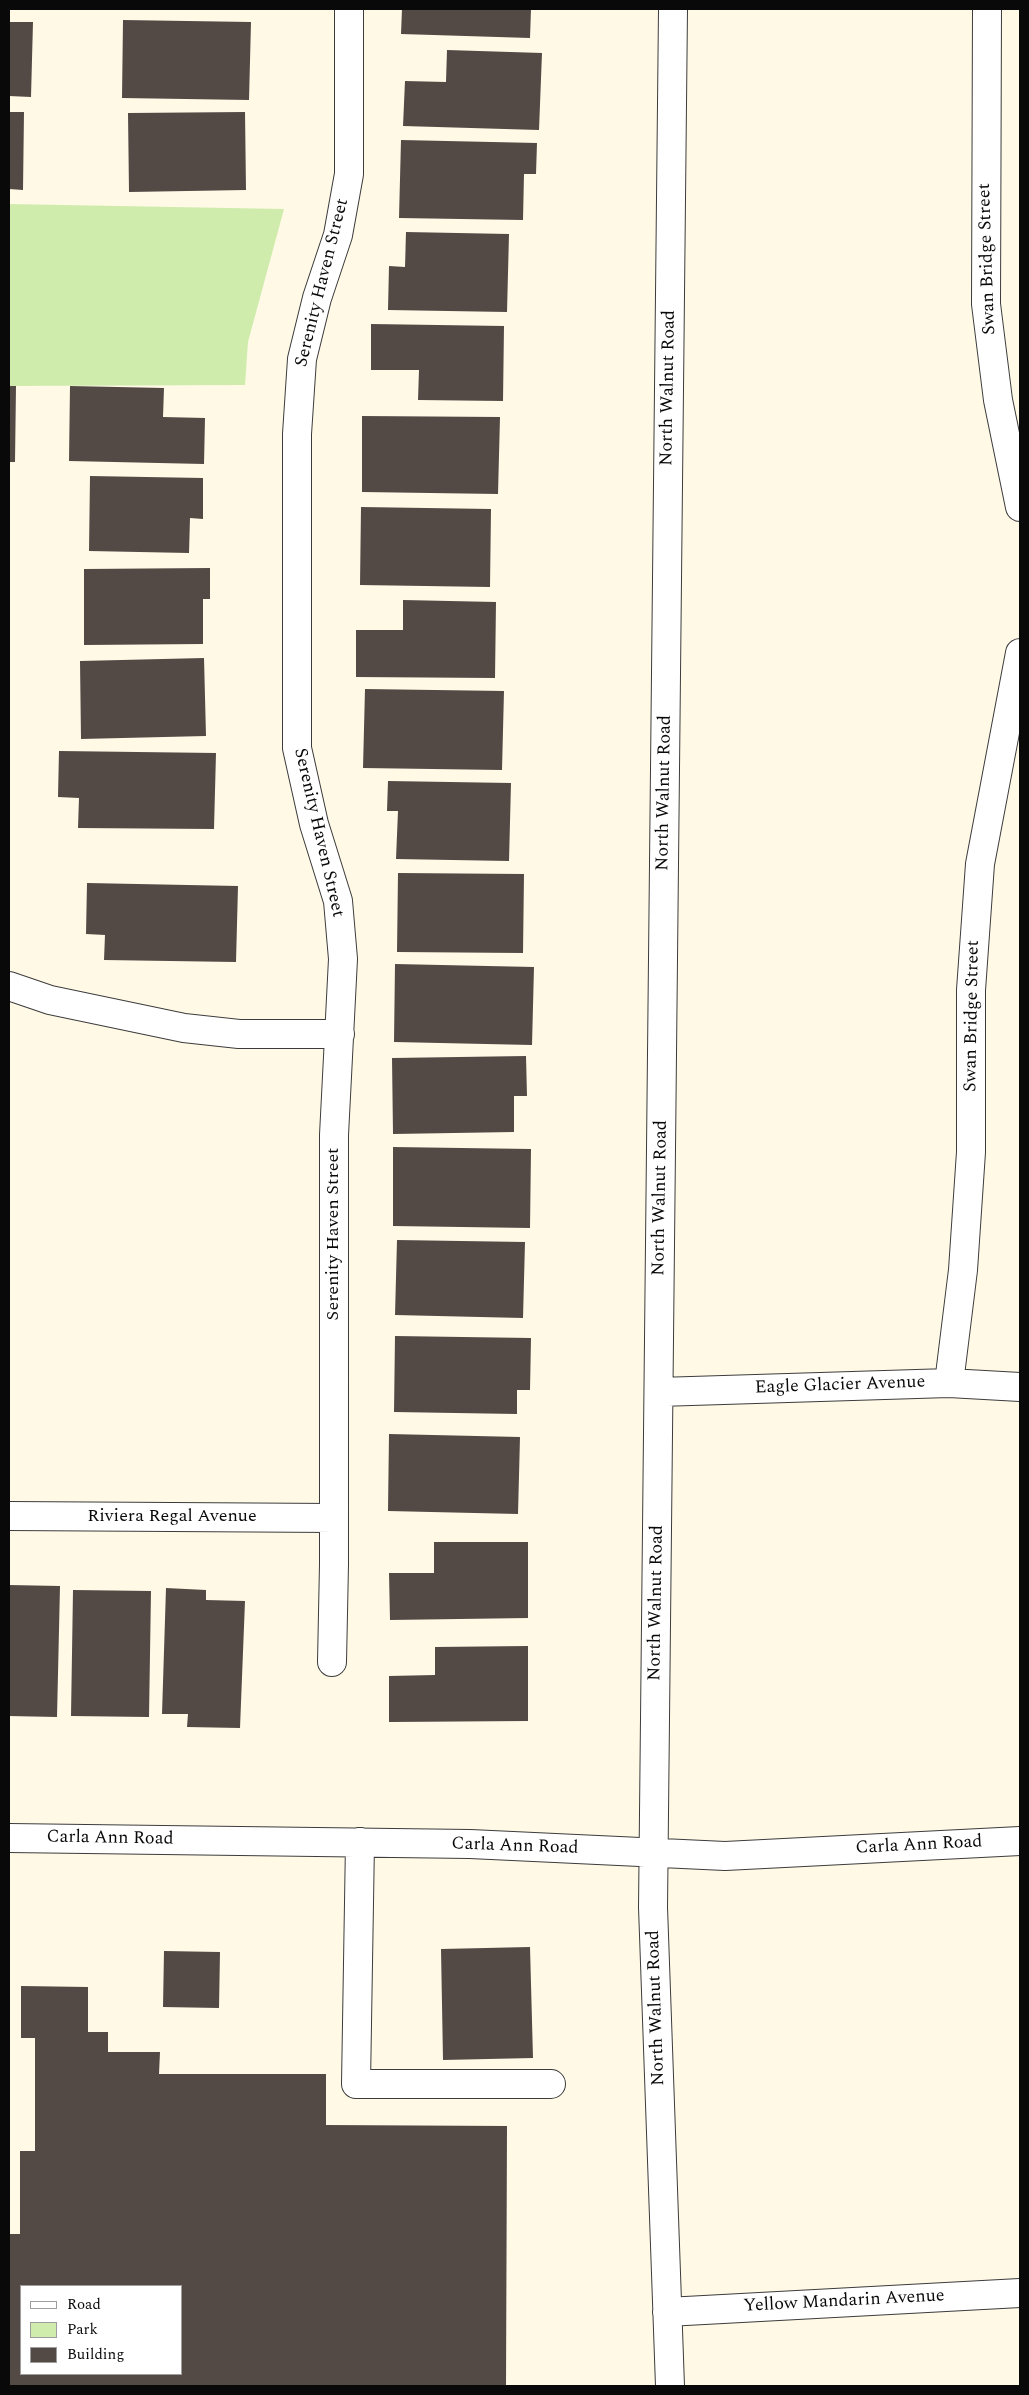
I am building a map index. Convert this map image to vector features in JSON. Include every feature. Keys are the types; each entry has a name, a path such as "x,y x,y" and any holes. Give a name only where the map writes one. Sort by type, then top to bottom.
{"street":[{"name":"Serenity Haven Street","path":"332,1662 334,1135 343,959 338,901 314,824 296,748 296,434 302,359 317,298 338,235 349,174 349,9"},
{"name":"North Walnut Road","path":"670,2386 653,1907 673,9"},
{"name":"Swan Bridge Street","path":"986,9 986,304 998,400 1020,507"},
{"name":"Swan Bridge Street","path":"949,1383 963,1270 971,1152 971,990 980,864 1020,653"},
{"path":"9,986 50,1000 184,1028 239,1034 340,1034"},
{"name":"Eagle Glacier Avenue","path":"659,1392 949,1383 1020,1387"},
{"name":"Riviera Regal Avenue","path":"9,1516 334,1518"},
{"name":"Carla Ann Road","path":"9,1838 470,1844 725,1856 1020,1841"},
{"path":"360,1842 356,2084 551,2084"},
{"name":"Yellow Mandarin Avenue","path":"668,2312 1020,2293"}],"green space":[{"path":"9,204 284,209 248,342 245,385 9,386"}],"building":[{"path":"402,9 531,9 530,38 401,34"},
{"path":"123,20 251,22 249,100 122,98"},
{"path":"9,22 33,22 31,97 9,96"},
{"path":"447,50 542,53 539,130 403,126 405,81 446,82"},
{"path":"9,112 24,112 23,190 9,189"},
{"path":"245,112 246,190 129,192 128,113"},
{"path":"401,140 537,143 536,174 524,174 523,220 399,218"},
{"path":"406,232 509,234 507,312 388,310 389,266 405,267"},
{"path":"371,324 504,326 503,401 418,400 419,370 371,370"},
{"path":"9,386 16,386 15,462 9,462"},
{"path":"70,386 164,388 163,417 205,418 204,464 69,461"},
{"path":"362,416 500,417 498,494 362,492"},
{"path":"90,476 203,478 203,519 190,518 189,553 89,551"},
{"path":"361,507 491,509 490,587 360,585"},
{"path":"210,568 210,599 203,599 203,644 84,645 84,569"},
{"path":"403,600 496,602 495,678 356,677 356,630 403,630"},
{"path":"204,658 206,736 81,739 80,661"},
{"path":"365,689 504,691 502,770 363,768"},
{"path":"59,751 216,753 214,829 78,828 79,798 58,797"},
{"path":"388,781 511,783 509,861 396,859 398,811 387,811"},
{"path":"398,873 524,874 523,953 397,952"},
{"path":"87,883 238,886 236,962 104,960 105,935 86,934"},
{"path":"395,964 534,967 532,1045 394,1042"},
{"path":"526,1056 527,1096 514,1096 514,1132 393,1134 392,1058"},
{"path":"393,1147 531,1149 530,1228 393,1226"},
{"path":"397,1240 525,1242 523,1318 395,1315"},
{"path":"395,1336 531,1338 530,1390 517,1390 517,1414 394,1412"},
{"path":"389,1434 520,1437 518,1514 388,1511"},
{"path":"434,1542 528,1542 528,1618 390,1620 389,1573 434,1573"},
{"path":"9,1585 60,1586 57,1717 9,1716"},
{"path":"166,1588 206,1590 206,1600 245,1601 240,1728 187,1727 188,1714 162,1714"},
{"path":"73,1590 151,1591 149,1717 71,1716"},
{"path":"528,1646 528,1721 389,1722 389,1676 435,1675 435,1647"},
{"path":"530,1947 533,2058 443,2060 441,1949"},
{"path":"164,1951 220,1952 219,2008 163,2007"},
{"path":"21,1986 88,1987 88,2032 108,2032 108,2052 160,2052 159,2074 326,2074 326,2125 507,2126 506,2386 9,2386 9,2234 20,2234 20,2151 35,2151 35,2038 21,2038"}]}
